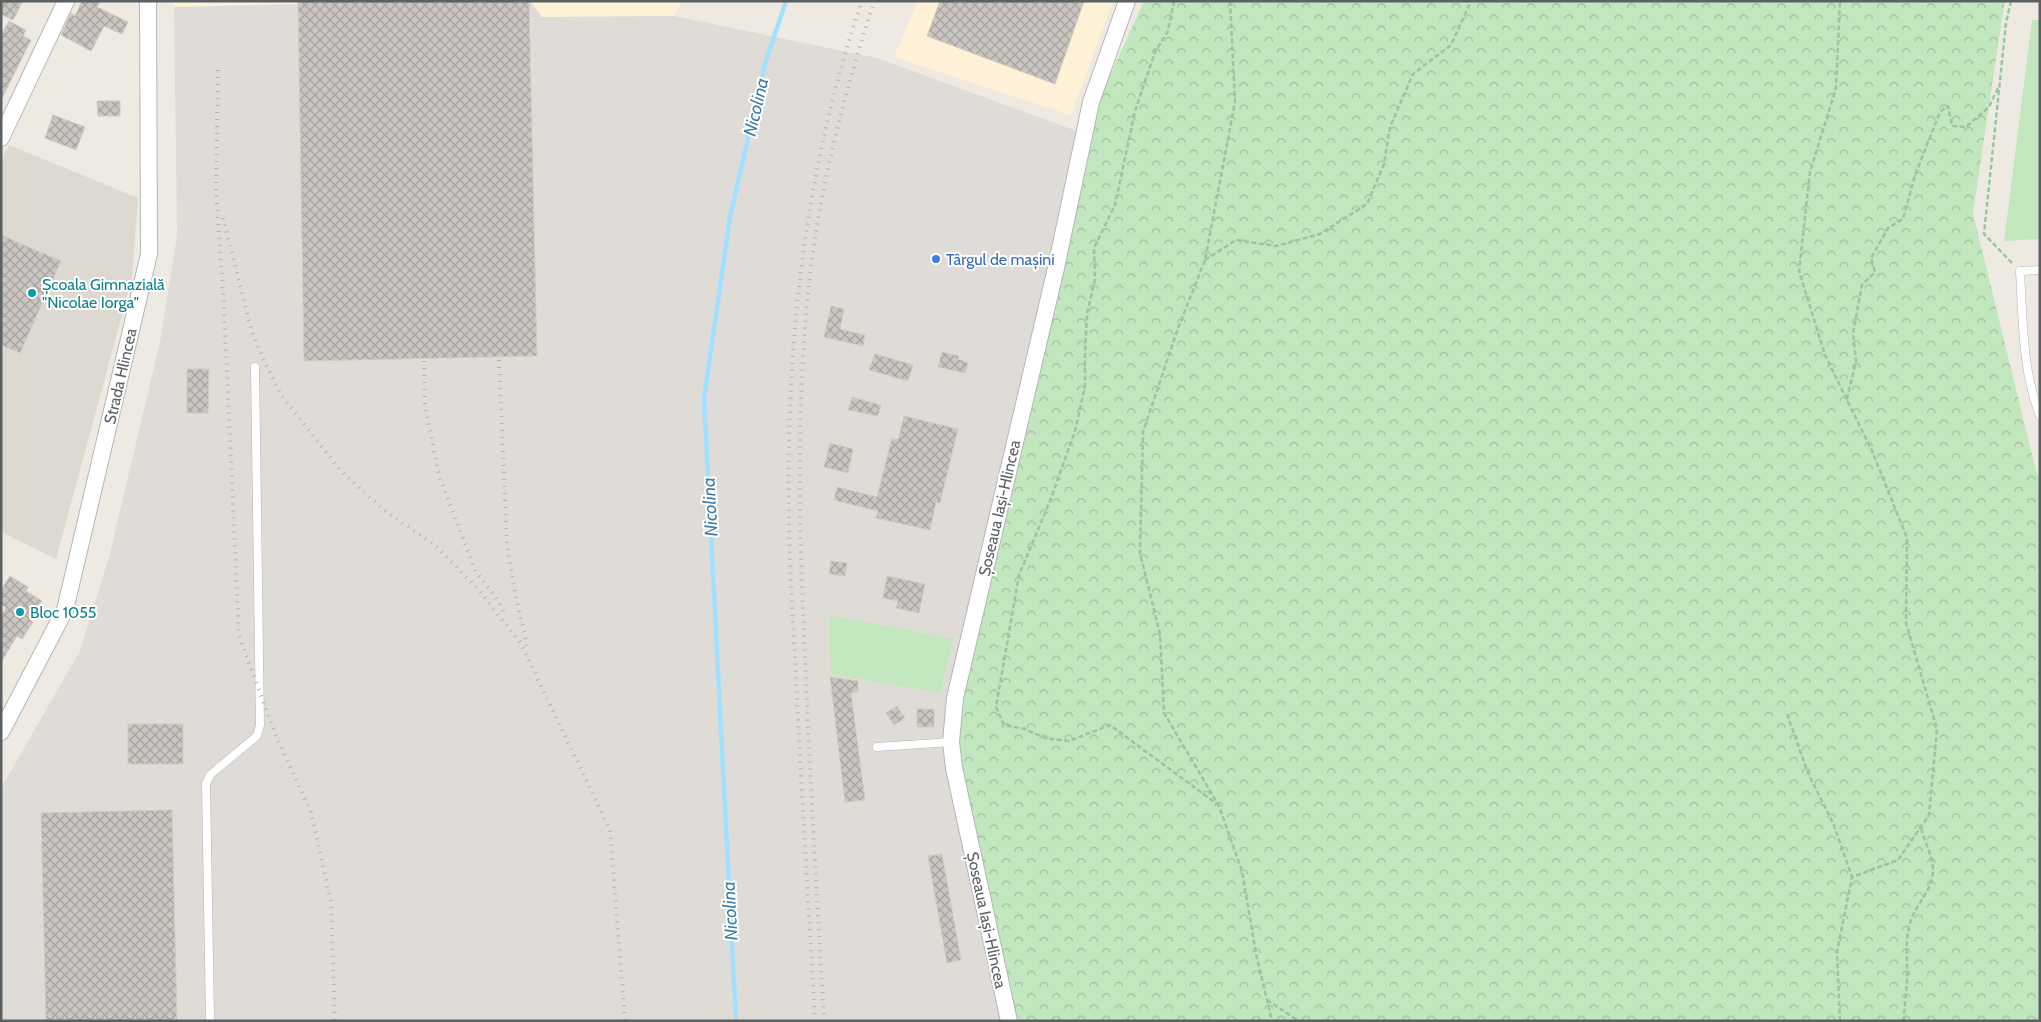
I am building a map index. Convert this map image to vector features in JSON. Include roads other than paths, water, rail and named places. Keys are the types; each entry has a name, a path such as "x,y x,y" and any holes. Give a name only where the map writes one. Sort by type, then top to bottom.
{"street":[{"path":"1,138 66,1"},
{"name":"Strada Hlincea","path":"1,732 65,610 149,254 148,1"},
{"name":"Șoseaua Iași-Hlincea","path":"1009,1021 954,768 951,742 955,698 1056,268 1091,102 1127,1"}],"lane":[{"path":"2040,270 2020,271 2026,372 2032,396 2040,416"},
{"path":"210,1021 206,783 210,774 257,736 260,725 254,367"},
{"path":"877,747 951,742"}],"waterway":[{"name":"Nicolina","path":"736,1021 704,398 730,217 765,64 786,1"}],"railway":[{"path":"815,1021 790,572 789,445 791,381 803,252 814,188 827,125 862,1"},
{"path":"824,1021 811,792 801,561 800,422 802,376 809,283 826,176 843,106 874,1"},
{"path":"218,70 216,190 224,306 239,636 276,736 311,812 331,903 335,1021"},
{"path":"223,218 252,332 281,395 341,471 384,510 436,546 478,589 521,644 610,830 625,1021"},
{"path":"499,360 507,545 515,593 528,650"},
{"path":"424,361 425,405 439,476 476,572 495,596 506,616"}],"place":[{"name":"Târgul de mașini","path":"936,259"},
{"name":"Școala Gimnazială \"Nicolae Iorga\"","path":"32,293"},
{"name":"Bloc 1055","path":"20,612"}]}
